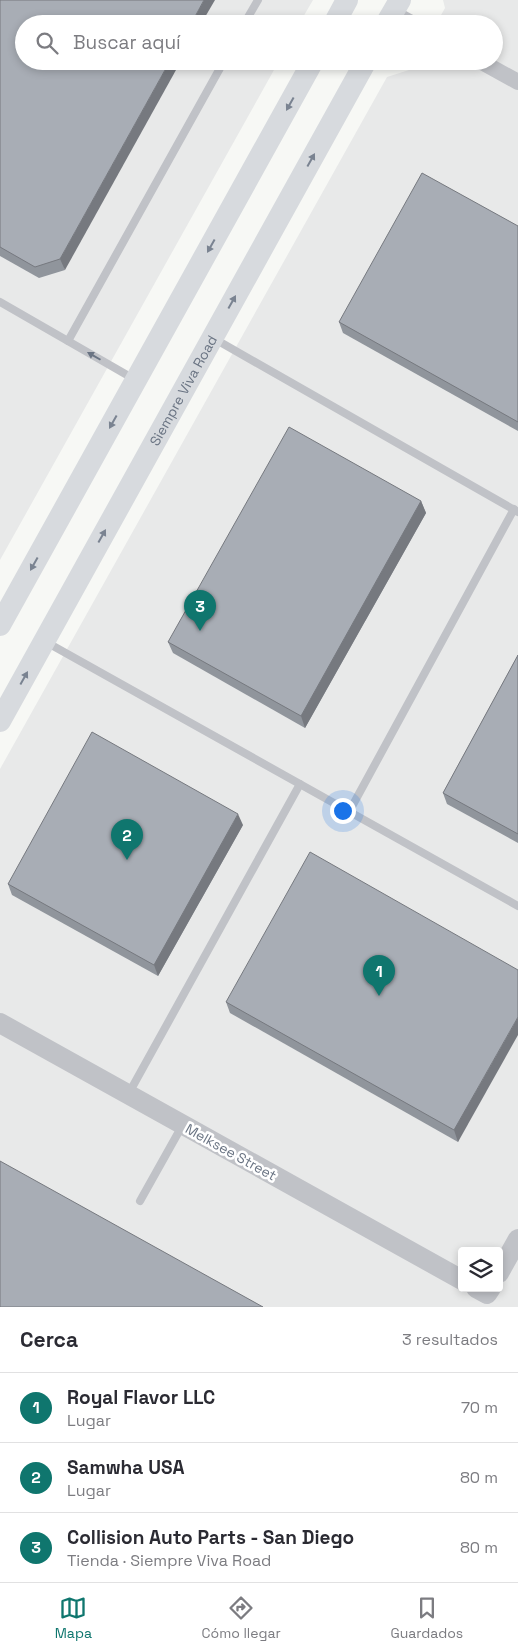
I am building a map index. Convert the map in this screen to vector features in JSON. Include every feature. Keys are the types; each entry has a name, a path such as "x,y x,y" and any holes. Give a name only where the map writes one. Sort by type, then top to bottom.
{"main road":[{"path":"339,15 347,0"},
{"path":"0,624 308,70"},
{"name":"Siempre Viva Road","path":"0,721 361,70"}],"street":[{"path":"496,70 518,82"},
{"name":"Melksee Street","path":"0,1023 458,1278"},
{"path":"503,1266 518,1240"}],"lane":[{"path":"249,15 258,0"},
{"path":"68,341 219,70"},
{"path":"0,302 136,380"},
{"path":"212,338 516,510 349,812"},
{"path":"44,641 518,906"},
{"path":"129,1095 300,784"},
{"path":"140,1200 183,1125"}],"shaded area":[{"path":"0,0 313,0 304,15 15,15 15,70 274,70 0,560"},
{"path":"443,0 518,0 518,1307 0,1307 0,769 387,77 409,70 503,70 503,15 441,15 445,8"}],"building":[{"path":"0,0 204,0 196,15 15,15 15,70 165,70 60,259 35,267 0,247"},
{"path":"422,173 518,226 518,422 339,322"},
{"path":"289,427 421,501 301,716 168,642"},
{"path":"518,655 518,834 443,793"},
{"path":"92,732 238,814 154,965 8,884"},
{"path":"310,852 518,970 518,1017 454,1130 226,1002"},
{"path":"0,1161 263,1307 0,1307"}],"place":[{"name":"Collision Auto Parts - San Diego","path":"200,631"},
{"name":"Samwha USA","path":"127,860"},
{"name":"Royal Flavor LLC","path":"379,996"}]}
